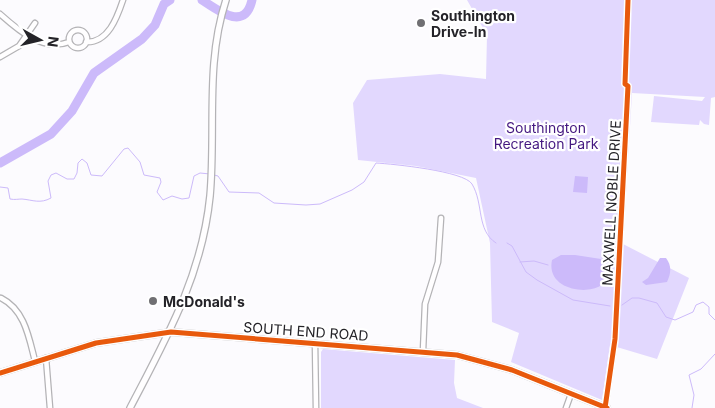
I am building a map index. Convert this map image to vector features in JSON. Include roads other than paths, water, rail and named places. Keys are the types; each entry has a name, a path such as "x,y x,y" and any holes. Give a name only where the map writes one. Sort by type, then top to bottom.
{"main road":[{"path":"130,408 185,300 198,256 207,214 211,174 212,72 221,17 226,0"}],"street":[{"path":"86,42 86,35 77,30 69,35 69,42 72,46 80,48 86,42 97,41 104,36 123,0"},
{"name":"MAXWELL NOBLE DRIVE","path":"606,408 615,339 628,86 625,84 628,0"},
{"path":"0,14 28,35 45,44 56,46 69,42"},
{"path":"0,57 19,46 35,23"},
{"path":"423,351 425,304 438,262 441,218"},
{"path":"1,298 12,304 24,321 35,361"},
{"name":"SOUTH END ROAD","path":"0,372 96,343 170,332 423,351 483,360 606,408"},
{"path":"315,342 316,408"},
{"path":"46,358 50,408"},
{"path":"566,408 571,394"}],"waterway":[{"path":"0,163 51,134 72,111 94,73 142,39 155,25 164,4 170,0"},
{"path":"202,0 224,13 238,17 244,15 249,9 252,0"},
{"path":"0,187 8,188 10,199 47,200 51,198 48,181 51,175 56,173 67,179 74,179 78,163 82,159 87,163 91,175 102,176 124,149 128,148 140,162 144,175 160,178 161,182 157,192 163,200 172,196 182,199 189,198 194,176 200,173 210,174"},
{"path":"214,175 218,176 229,192 259,193 274,203 306,205 320,204 352,190 364,182 376,163 456,175 472,184 476,192 483,224 490,238 496,243"},
{"path":"507,243 512,246 526,272 537,280 573,300 610,306"},
{"path":"520,262 534,261 548,265"},
{"path":"622,305 632,298 657,303 666,317 675,320 693,312 696,305 703,302 709,307 709,314 715,320"},
{"path":"692,408 694,395 689,375 701,369 715,354"}],"place":[{"name":"Southington Drive-In","path":"421,23"},
{"name":"McDonald's","path":"153,301"}],"park label":[{"name":"Southington Recreation Park","path":"546,136"}]}
